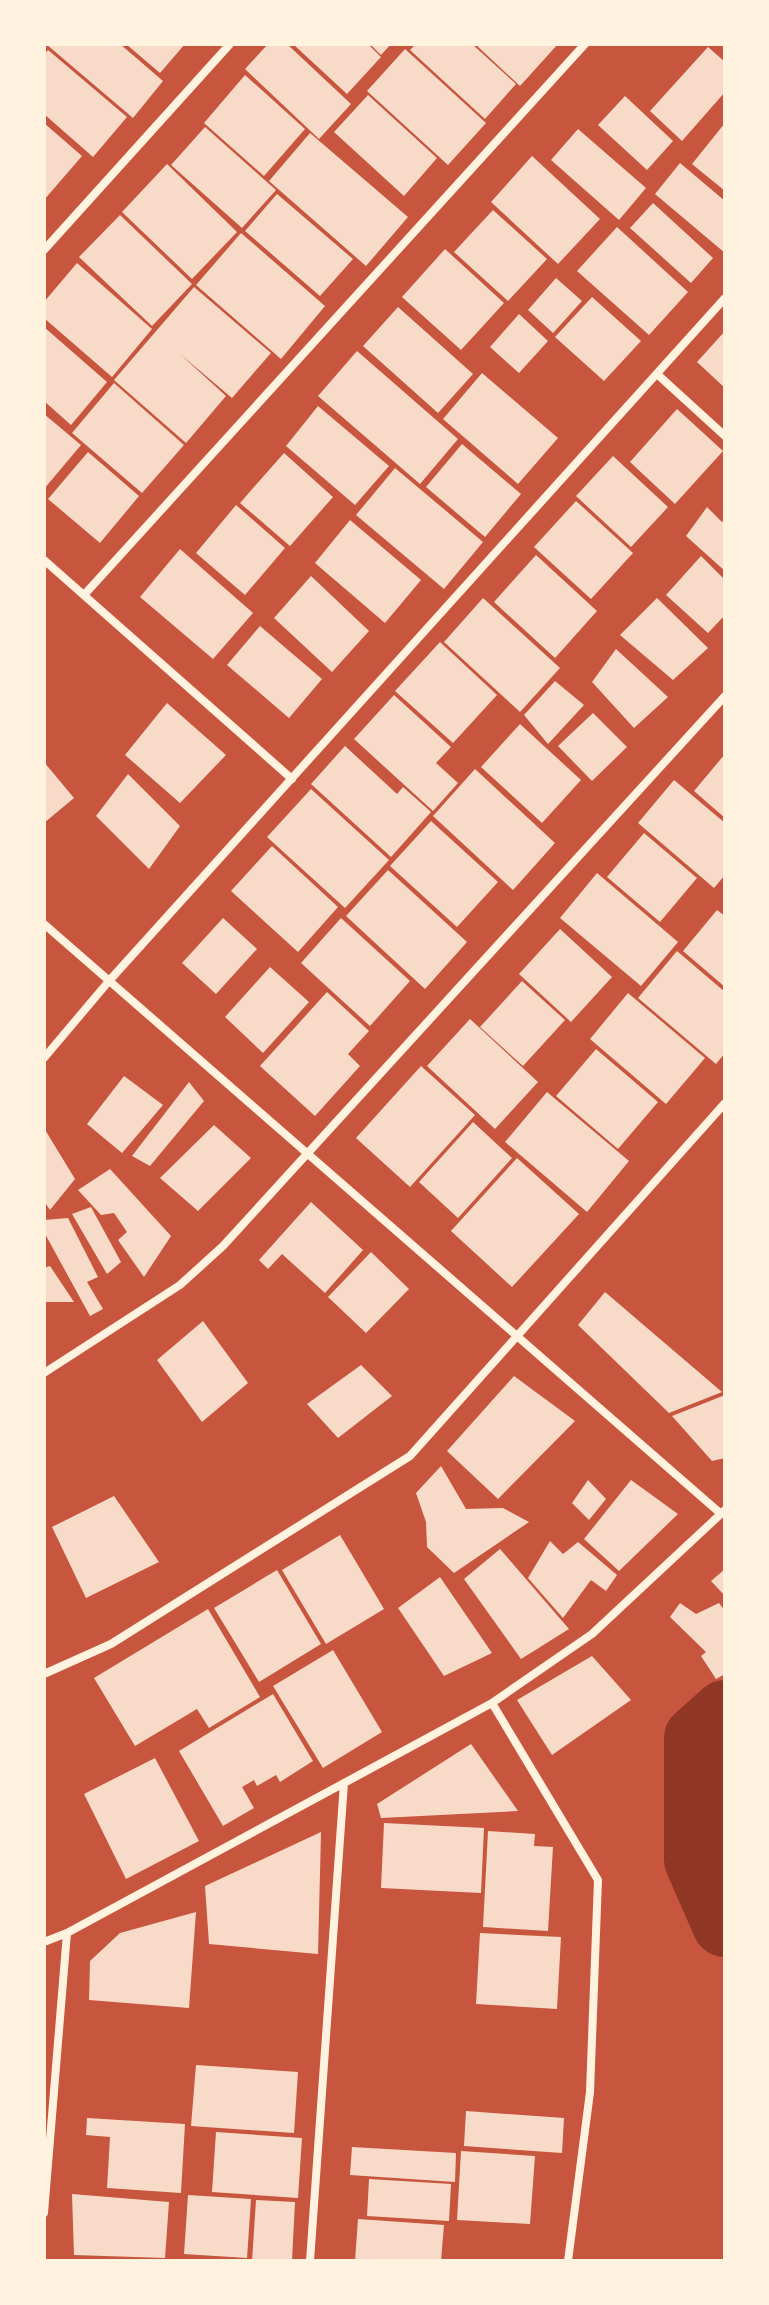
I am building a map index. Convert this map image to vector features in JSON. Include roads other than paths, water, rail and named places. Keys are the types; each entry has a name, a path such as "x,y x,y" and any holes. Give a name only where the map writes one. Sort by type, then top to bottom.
{"street":[{"path":"44,249 230,44"},
{"path":"84,595 585,44"},
{"path":"44,1058 109,981 725,298"},
{"path":"657,374 725,436"},
{"path":"44,560 292,779"},
{"path":"44,1373 180,1285 223,1246 725,696"},
{"path":"44,924 518,1338 722,1511 592,1634 492,1703 67,1933 44,1942"},
{"path":"44,1674 111,1644 410,1456 725,1103"},
{"path":"492,1703 598,1880 590,2092 568,2261"},
{"path":"310,2261 344,1783"},
{"path":"44,2213 67,1933"}],"waterway":[{"path":"725,1713 697,1738 697,1860 725,1924"}]}
